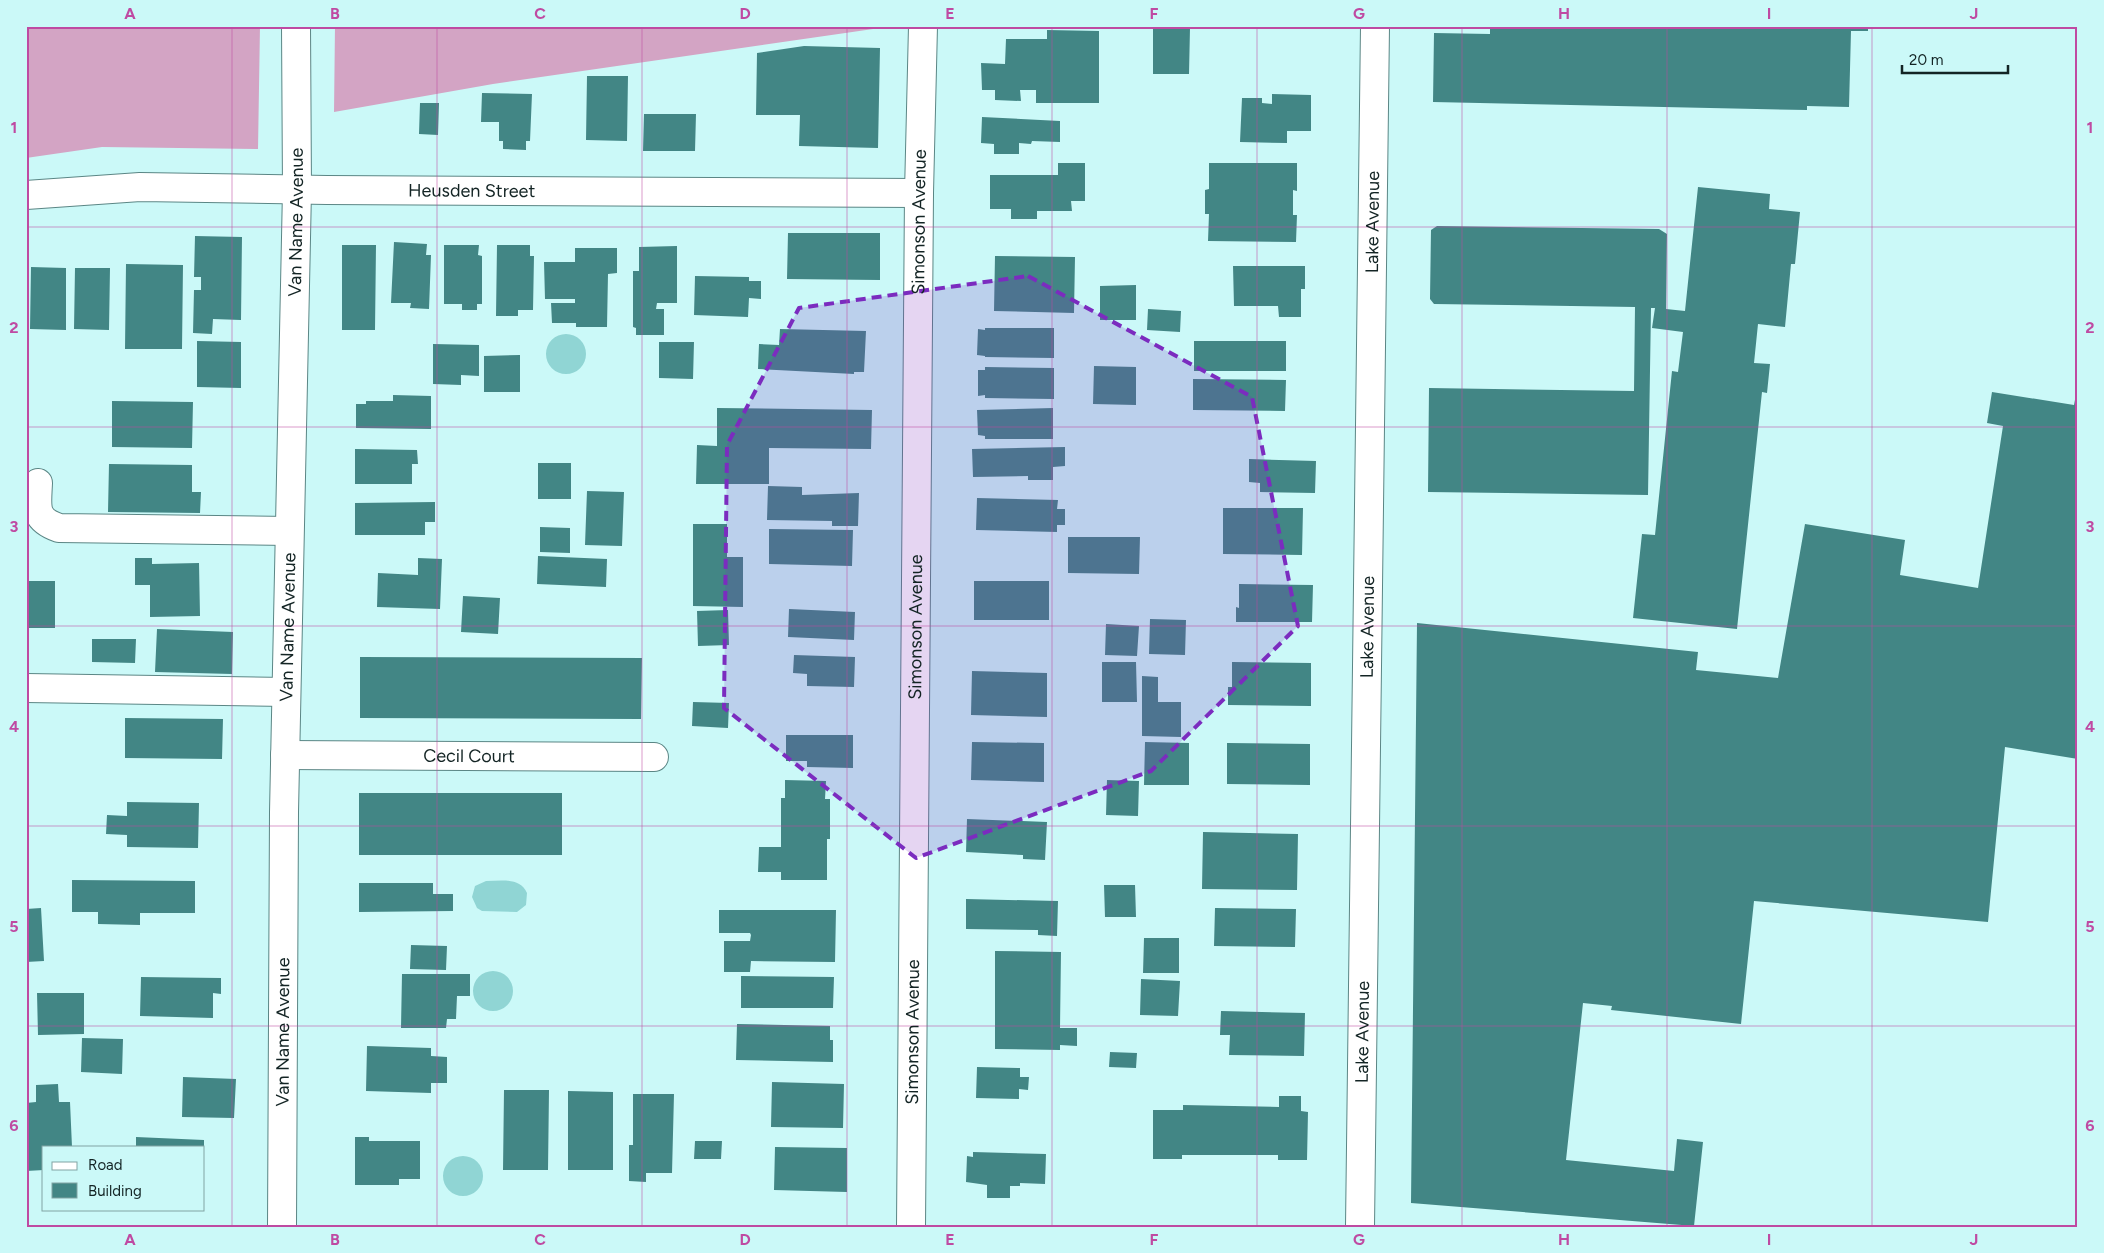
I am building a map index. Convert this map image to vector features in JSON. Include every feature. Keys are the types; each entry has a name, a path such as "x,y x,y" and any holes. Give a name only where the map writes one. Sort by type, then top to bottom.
{"street":[{"name":"Van Name Avenue","path":"282,1227 285,755 297,190 296,26"},
{"name":"Lake Avenue","path":"1360,1227 1375,26"},
{"name":"Simonson Avenue","path":"911,1227 919,193 922,30"},
{"name":"Heusden Street","path":"26,195 140,187 297,190 919,193"},
{"path":"38,483 37,510 47,524 59,528 289,531"},
{"path":"26,688 286,692"},
{"name":"Cecil Court","path":"285,755 654,757"}],"highlighted area":[{"path":"1028,276 1252,397 1298,626 1151,771 916,858 724,708 727,445 799,308"}],"shaded area":[{"path":"26,26 260,26 258,149 102,147 26,158"},
{"path":"335,26 880,26 880,28 493,84 334,112"}],"water":[{"path":"570,334 577,337 583,343 586,354 585,362 577,371 570,374 562,374 555,371 547,362 546,350 549,343 558,335"},
{"path":"486,881 509,881 520,884 527,893 526,905 517,912 482,911 477,908 472,897 475,886"},
{"path":"493,971 507,977 513,991 507,1005 493,1011 479,1005 473,991 479,977"},
{"path":"467,1156 474,1159 480,1165 483,1176 482,1184 474,1193 467,1196 459,1196 452,1193 444,1184 443,1172 446,1165 455,1157"}],"building":[{"path":"1153,26 1190,28 1189,74 1153,74"},
{"path":"1490,26 1868,26 1868,31 1851,31 1849,107 1807,106 1807,110 1433,102 1434,33 1490,34"},
{"path":"1047,30 1099,31 1099,103 1036,103 1036,90 1020,90 1021,101 995,100 995,90 982,90 981,63 1005,64 1006,39 1047,39"},
{"path":"804,46 880,48 878,148 799,146 800,115 756,115 757,53"},
{"path":"587,76 628,76 627,141 586,140"},
{"path":"482,93 532,94 530,141 526,141 526,150 503,149 503,141 499,141 499,122 481,122"},
{"path":"1272,94 1311,95 1311,131 1287,131 1287,143 1240,142 1242,98 1262,98 1262,103 1272,104"},
{"path":"420,103 439,103 438,135 419,134"},
{"path":"644,114 696,114 695,151 643,151"},
{"path":"982,117 1060,121 1060,142 1032,141 1031,144 1019,143 1019,154 994,154 994,144 981,143"},
{"path":"1058,163 1085,163 1085,201 1071,201 1072,211 1037,211 1037,219 1011,219 1011,209 990,209 990,175 1058,175"},
{"path":"1209,163 1297,163 1297,191 1293,190 1293,215 1297,215 1296,242 1208,241 1209,214 1205,214 1205,190 1209,189"},
{"path":"1698,187 1770,194 1769,209 1800,212 1795,264 1791,264 1785,327 1758,324 1754,363 1770,364 1767,393 1762,392 1737,629 1633,618 1642,534 1655,535 1672,371 1678,372 1683,332 1652,328 1655,308 1651,308 1648,495 1428,492 1429,388 1634,391 1635,307 1434,304 1430,299 1431,230 1437,226 1659,229 1667,234 1666,309 1685,311"},
{"path":"788,233 880,233 880,280 787,279"},
{"path":"195,236 242,237 241,320 213,319 212,334 193,333 194,290 201,290 201,277 194,277"},
{"path":"394,242 427,244 426,255 431,255 429,309 410,308 411,303 391,303"},
{"path":"342,245 376,245 375,330 342,330"},
{"path":"444,245 479,245 478,255 482,256 482,304 477,304 477,310 462,310 462,304 444,304"},
{"path":"497,245 530,245 530,256 534,256 533,310 518,310 518,316 496,316"},
{"path":"677,246 677,303 657,303 656,309 664,309 664,335 636,335 636,328 633,327 633,271 639,271 639,247"},
{"path":"575,248 617,248 617,273 608,274 607,327 576,327 576,323 552,323 551,303 575,303 575,299 545,299 544,262 575,262"},
{"path":"995,256 1075,257 1074,313 994,311"},
{"path":"126,264 183,265 182,349 125,349"},
{"path":"1233,266 1305,266 1305,289 1301,289 1301,317 1279,317 1278,306 1234,306"},
{"path":"31,267 66,268 66,330 30,329"},
{"path":"75,268 110,268 109,330 74,329"},
{"path":"695,276 749,277 749,281 761,281 761,299 749,298 748,317 694,315"},
{"path":"1136,285 1136,320 1100,320 1100,286"},
{"path":"1148,309 1181,311 1180,332 1147,330"},
{"path":"985,328 1054,328 1054,358 985,357 977,355 978,329 985,330"},
{"path":"780,329 866,331 864,372 854,372 854,374 758,369 759,344 779,345"},
{"path":"197,341 241,342 241,388 197,387"},
{"path":"1194,341 1286,341 1286,371 1194,371"},
{"path":"659,342 694,342 693,379 659,378"},
{"path":"433,344 479,345 479,376 461,375 461,385 433,384"},
{"path":"520,355 520,392 484,392 484,356"},
{"path":"1094,366 1136,367 1136,405 1093,404"},
{"path":"985,367 1054,368 1054,399 985,398 985,395 978,396 978,370 985,370"},
{"path":"1193,379 1286,380 1285,411 1193,410"},
{"path":"2077,389 2078,759 2005,747 1988,922 1754,901 1741,1024 1611,1010 1612,1006 1583,1003 1566,1160 1674,1171 1677,1139 1703,1142 1694,1226 1411,1203 1417,623 1698,652 1696,670 1778,678 1805,524 1905,540 1900,575 1978,588 2003,426 1987,423 1992,392 2074,405"},
{"path":"393,395 431,396 431,429 356,428 356,404 366,404 366,401 393,401"},
{"path":"112,401 193,402 192,448 112,447"},
{"path":"717,408 872,410 871,449 769,448 769,484 696,484 697,445 717,446"},
{"path":"1053,408 1053,439 985,439 985,436 978,435 977,410"},
{"path":"1065,447 1065,466 1053,467 1053,480 1028,480 1028,476 973,477 972,449"},
{"path":"355,449 417,450 418,464 412,464 412,484 355,484"},
{"path":"1249,459 1316,461 1315,493 1260,492 1260,483 1249,482"},
{"path":"538,463 571,463 571,499 538,499"},
{"path":"109,464 192,465 192,492 201,492 200,513 108,512"},
{"path":"768,486 802,487 802,495 859,493 858,526 832,526 832,521 767,520"},
{"path":"587,491 624,492 622,546 585,545"},
{"path":"977,498 1058,500 1057,509 1065,509 1065,525 1057,525 1057,532 976,530"},
{"path":"435,502 435,522 425,522 425,535 355,535 355,503"},
{"path":"1223,508 1303,508 1302,555 1223,554"},
{"path":"693,524 727,524 727,557 743,557 743,607 693,606"},
{"path":"540,527 570,528 570,553 540,552"},
{"path":"769,529 853,530 852,566 769,564"},
{"path":"1068,537 1140,537 1139,574 1068,573"},
{"path":"538,556 607,559 606,587 537,584"},
{"path":"135,558 152,558 152,564 199,563 200,616 150,617 150,585 135,585"},
{"path":"418,558 442,559 440,609 377,607 378,573 418,575"},
{"path":"26,581 55,581 55,628 26,628"},
{"path":"974,581 1049,581 1049,620 974,620"},
{"path":"1239,584 1313,585 1312,622 1236,622 1236,607 1239,608"},
{"path":"463,596 500,598 498,634 461,632"},
{"path":"789,609 855,612 854,640 788,637"},
{"path":"728,610 729,645 698,646 697,611"},
{"path":"1150,619 1186,620 1185,655 1149,654"},
{"path":"1106,624 1139,626 1137,656 1105,655"},
{"path":"157,629 233,632 232,674 155,672"},
{"path":"92,639 136,639 135,663 92,662"},
{"path":"794,655 855,657 854,687 807,686 807,674 793,673"},
{"path":"360,657 642,658 641,719 360,718"},
{"path":"1102,662 1136,662 1137,702 1102,702"},
{"path":"1232,662 1311,663 1311,706 1228,705 1228,687 1232,687"},
{"path":"972,671 1047,673 1047,717 971,715"},
{"path":"1142,676 1158,677 1158,702 1181,702 1181,737 1142,736"},
{"path":"693,702 729,703 728,728 692,726"},
{"path":"125,718 223,719 222,759 125,758"},
{"path":"786,735 853,735 853,768 807,767 807,761 786,761"},
{"path":"972,742 1044,743 1044,782 971,780"},
{"path":"1145,742 1189,743 1189,785 1144,785"},
{"path":"1227,743 1310,744 1310,785 1227,784"},
{"path":"785,780 826,781 825,799 830,799 830,839 827,839 827,880 781,880 781,872 758,872 759,847 781,847 781,798 785,798"},
{"path":"1107,780 1139,781 1138,816 1106,815"},
{"path":"359,793 562,793 562,855 359,855"},
{"path":"127,802 199,803 198,848 127,847 127,835 106,834 107,815 127,816"},
{"path":"967,819 1047,822 1045,860 1023,859 1023,855 966,852"},
{"path":"1203,832 1298,834 1297,890 1202,889"},
{"path":"72,880 195,881 195,913 140,913 140,925 98,924 98,912 72,912"},
{"path":"359,883 433,883 433,894 453,894 453,911 359,912"},
{"path":"1104,885 1135,885 1136,917 1105,917"},
{"path":"966,899 1058,901 1057,936 1038,935 1038,930 966,929"},
{"path":"41,908 44,961 26,962 26,909"},
{"path":"1215,908 1296,909 1295,947 1214,946"},
{"path":"719,910 836,910 835,962 751,961 750,972 724,972 724,941 750,941 751,935 750,933 719,933"},
{"path":"1144,938 1179,938 1179,973 1143,973"},
{"path":"411,945 447,946 446,970 410,969"},
{"path":"995,951 1061,952 1060,1028 1077,1028 1077,1046 1060,1045 1060,1050 995,1049"},
{"path":"402,974 470,974 470,996 457,996 456,1019 447,1019 446,1028 401,1028"},
{"path":"741,976 834,977 833,1008 741,1008"},
{"path":"141,977 221,978 221,994 213,993 213,1018 140,1016"},
{"path":"1141,979 1180,981 1178,1016 1140,1015"},
{"path":"37,993 84,993 84,1034 38,1035"},
{"path":"1221,1011 1305,1013 1304,1056 1229,1055 1230,1035 1220,1035"},
{"path":"737,1024 830,1026 830,1040 833,1040 833,1062 736,1060"},
{"path":"82,1038 123,1039 122,1074 81,1072"},
{"path":"367,1046 431,1048 431,1056 447,1057 447,1083 431,1083 431,1093 366,1091"},
{"path":"1110,1052 1137,1053 1136,1068 1109,1067"},
{"path":"977,1067 1020,1068 1020,1077 1029,1077 1028,1090 1019,1089 1019,1099 976,1098"},
{"path":"183,1077 236,1079 234,1118 182,1117"},
{"path":"772,1082 844,1084 843,1128 771,1127"},
{"path":"58,1084 59,1102 70,1102 72,1146 42,1146 42,1170 26,1171 26,1103 36,1102 36,1085"},
{"path":"504,1090 549,1090 548,1170 503,1170"},
{"path":"568,1091 613,1092 613,1170 568,1170"},
{"path":"633,1094 674,1094 672,1173 646,1173 646,1182 629,1181 629,1145 633,1145"},
{"path":"1279,1096 1301,1096 1301,1111 1308,1112 1307,1160 1278,1160 1278,1155 1182,1155 1182,1159 1153,1159 1153,1110 1183,1110 1183,1105 1279,1107"},
{"path":"136,1137 204,1140 204,1146 136,1146"},
{"path":"355,1137 369,1137 369,1141 420,1141 420,1179 399,1179 399,1185 355,1185"},
{"path":"695,1141 722,1141 721,1159 694,1159"},
{"path":"775,1147 847,1148 847,1192 774,1190"},
{"path":"973,1152 1046,1154 1045,1184 1020,1183 1020,1186 1010,1186 1010,1198 987,1198 987,1185 966,1182 967,1156 973,1157"}]}
